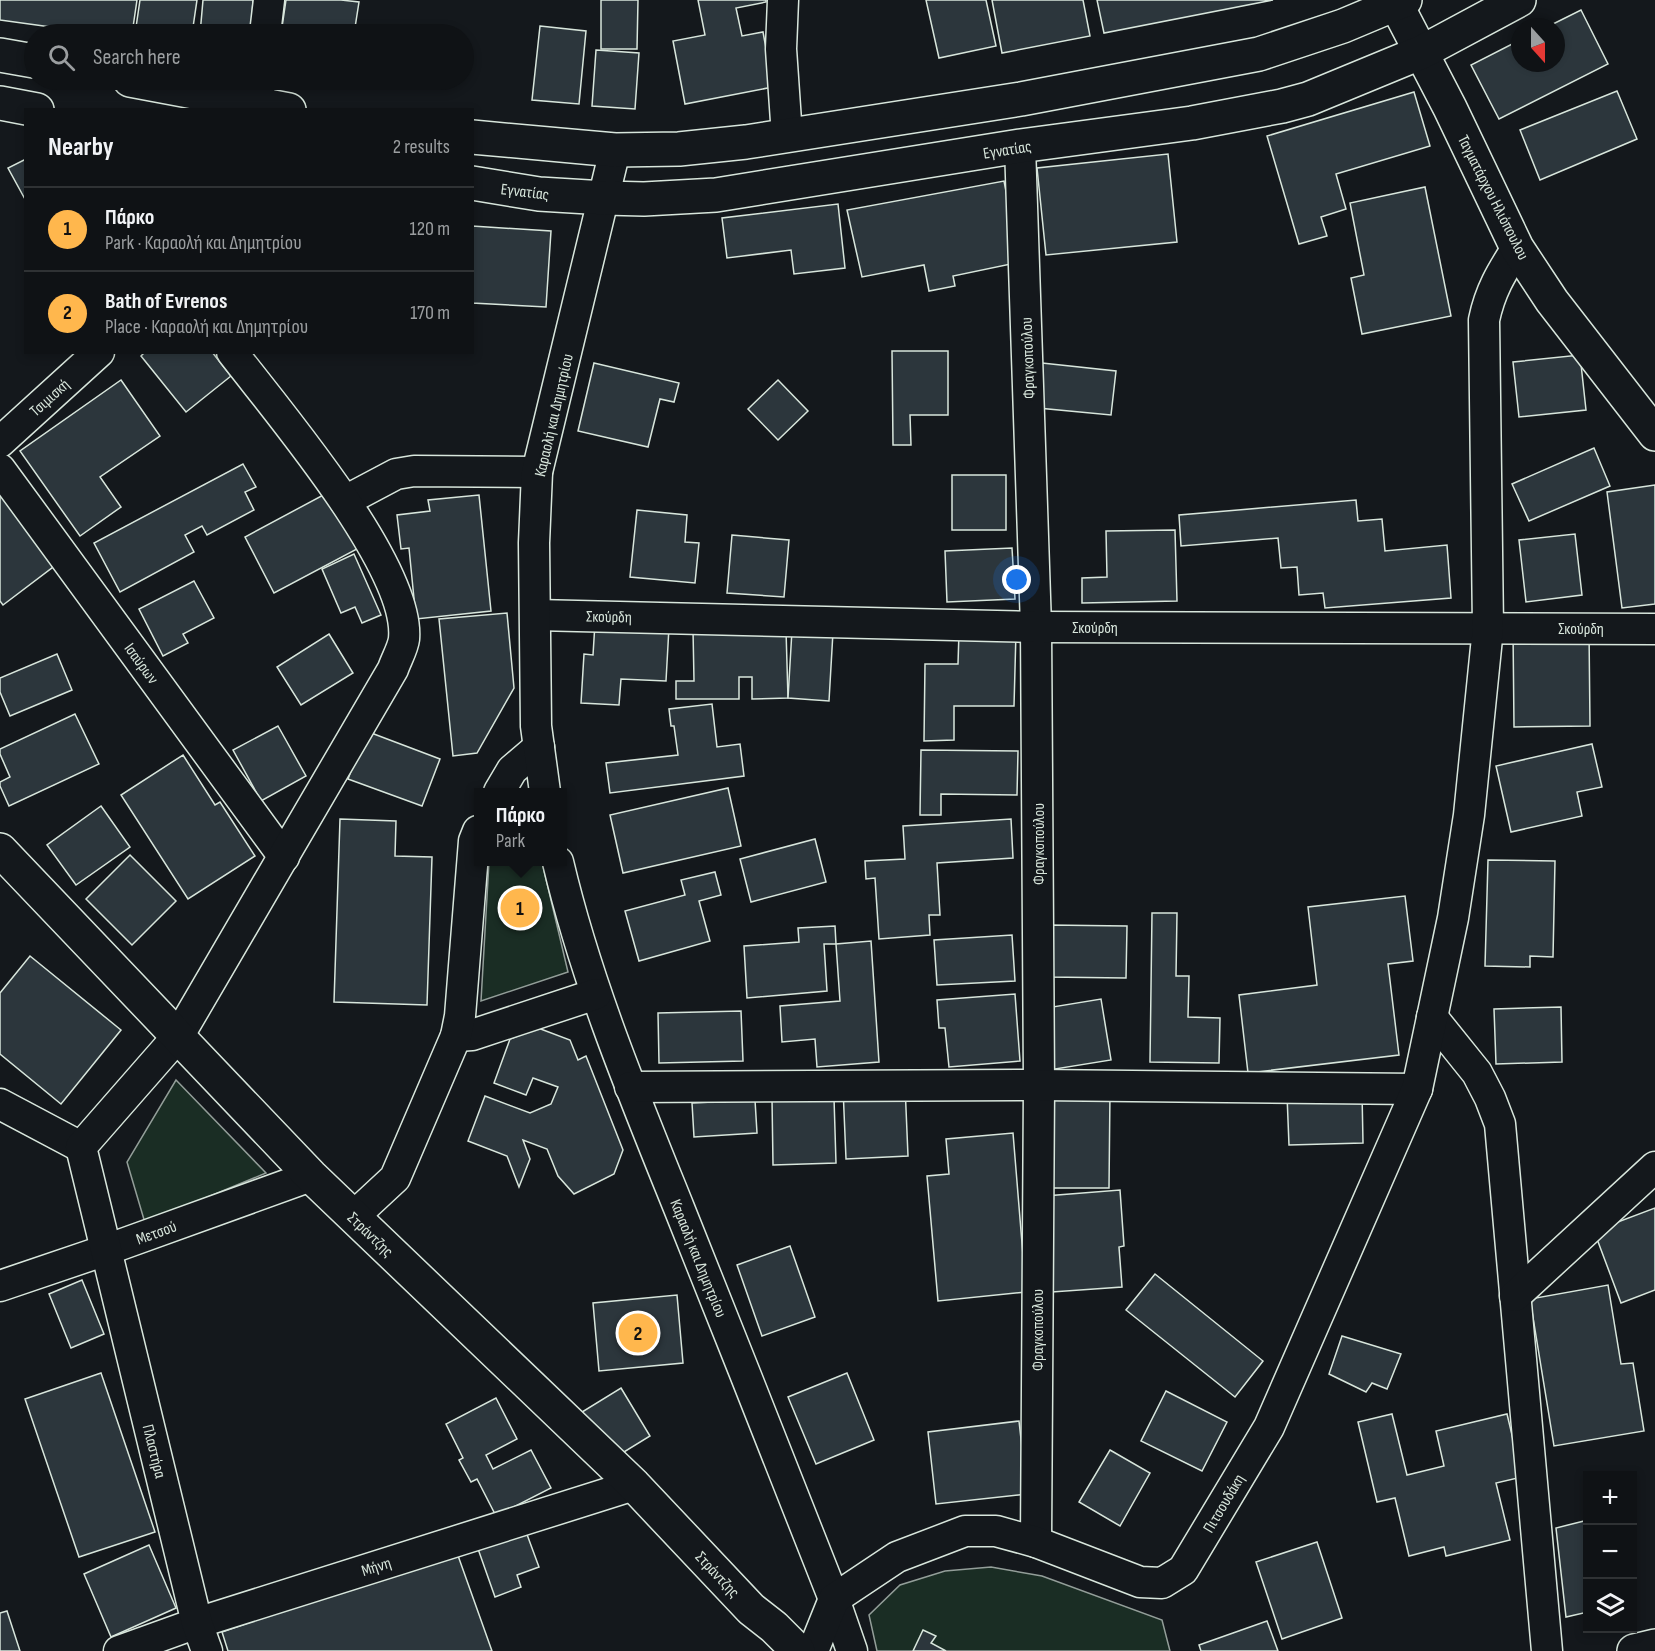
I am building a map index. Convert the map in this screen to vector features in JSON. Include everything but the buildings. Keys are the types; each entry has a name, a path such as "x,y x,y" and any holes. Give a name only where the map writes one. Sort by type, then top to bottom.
{"main road":[{"name":"Εγνατίας","path":"474,183 538,194 605,198 644,199 716,195 1020,147 1192,123 1282,106 1336,89 1422,52 1520,0"},
{"path":"474,137 615,150 712,146 787,136 1021,99 1247,56 1311,38 1401,2"},
{"name":"Ταγματάρχου Ηλιόπουλου","path":"1401,2 1422,52 1517,248 1552,301 1655,434"},
{"path":"0,55 24,59"},
{"path":"207,90 269,98"},
{"path":"0,103 26,108"},
{"name":"Στράντζης","path":"0,850 179,1035 311,1176 634,1485 751,1609 774,1627 798,1651"},
{"name":"Στράντζης","path":"751,1609 768,1651"},
{"path":"1634,1651 1655,1646"}],"street":[{"path":"266,24 269,0"},
{"path":"783,0 782,50 787,136"},
{"name":"Φραγκοπούλου","path":"1020,147 1036,627 1039,1085 1036,1542"},
{"name":"Καραολή και Δημητρίου","path":"544,788 536,726 534,543 537,472 615,150"},
{"name":"Πιτσουδάκη","path":"834,1599 897,1557 965,1531 996,1531 1036,1542 1140,1582 1162,1583 1183,1569 1269,1427 1417,1089 1453,918 1469,816 1488,628 1484,320 1488,300 1496,281 1517,248"},
{"name":"Τσιμισκή","path":"0,442 97,354"},
{"path":"0,1104 81,1147 179,1035 393,669 404,639 401,611 390,578 345,501 234,354"},
{"name":"Ισαύρων","path":"0,469 284,857"},
{"path":"345,501 396,474 414,471 537,472"},
{"name":"Σκούρδη","path":"536,615 1036,627 1655,629"},
{"path":"501,788 512,770 539,747"},
{"path":"353,1217 395,1178 456,1036 460,1016 474,841"},
{"name":"Καραολή και Δημητρίου","path":"559,866 596,994 630,1087 834,1599 852,1651"},
{"path":"456,1036 472,1035 596,994"},
{"path":"1432,1017 1477,1073 1500,1124 1547,1651"},
{"path":"630,1087 1039,1085 1417,1089"},
{"name":"Πλαστήρα","path":"81,1147 197,1623 207,1651"},
{"path":"1515,1296 1655,1167"},
{"name":"Μετσού","path":"0,1286 311,1176"},
{"name":"Μήνη","path":"119,1651 197,1623 634,1485"},
{"path":"813,1651 834,1599"}],"green space":[{"path":"489,866 543,866 568,972 481,1001"},
{"path":"176,1080 266,1173 145,1223 127,1162"},
{"path":"991,1567 1042,1576 1162,1620 1170,1651 877,1651 869,1615 900,1585 945,1571"}],"place":[{"name":"Πάρκο","path":"520,908"},
{"name":"Bath of Evrenos","path":"638,1333"}]}
